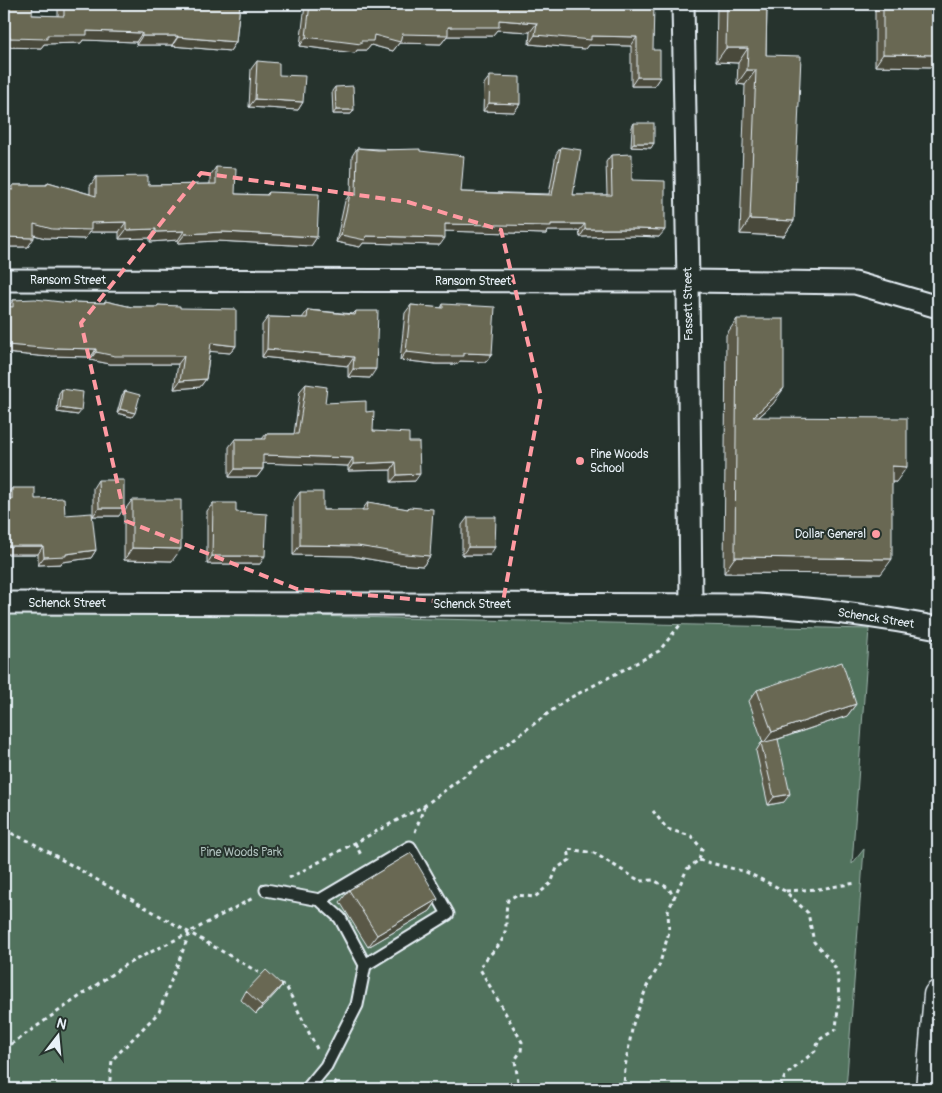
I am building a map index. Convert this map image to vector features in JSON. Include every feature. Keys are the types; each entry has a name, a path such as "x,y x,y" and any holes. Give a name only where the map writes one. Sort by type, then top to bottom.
{"main road":[{"path":"930,1089 938,994"}],"street":[{"name":"Fassett Street","path":"683,4 691,605"},
{"name":"Ransom Street","path":"4,280 855,284 938,306"},
{"name":"Schenck Street","path":"4,603 757,606 816,609 894,619 938,628"}],"lane":[{"path":"320,900 410,847 448,914 365,964"},
{"path":"266,890 320,900 340,918 365,964 357,1005 326,1066 307,1089"}],"path":[{"path":"4,1049 124,965 190,932 424,806 566,700 659,651 676,632 691,605"},
{"path":"410,847 424,806"},
{"path":"624,1089 625,1066 633,1024 647,986 659,966 669,932 668,912 687,870 699,860 702,849 691,836 667,828 653,811"},
{"path":"4,830 31,842 270,979"},
{"path":"519,1089 515,1060 521,1051 522,1042 480,969 484,960 502,940 506,924 505,910 508,900 516,895 535,897 551,883 557,868 570,860 568,849 594,853 640,881 653,880 669,888 674,899"},
{"path":"699,860 746,872 785,891 808,913 814,942 832,962 837,971 839,998 836,1029 819,1040 815,1051 785,1076 780,1089"},
{"path":"785,891 819,889 856,883"},
{"path":"109,1089 112,1060 159,1012 190,932"},
{"path":"279,984 287,988 338,1089"}],"highlighted area":[{"path":"201,173 408,202 501,230 541,397 502,607 297,589 126,521 81,323"}],"green space":[{"name":"Pine Woods Park","path":"4,609 869,629 852,864 864,849 846,1089 4,1089"}],"building":[{"path":"4,4 33,4 32,15 64,16 64,4 240,4 236,42 178,36 142,36 142,33 87,31 87,35 47,35 47,39 9,38 9,32 4,32"},
{"path":"310,4 416,4 422,6 422,4 581,4 611,6 611,4 654,4 653,50 660,50 660,77 637,77 637,37 591,36 591,40 535,35 537,23 499,20 499,27 448,27 448,35 402,34 400,42 374,35 373,41 361,41 361,44 306,37"},
{"path":"727,4 767,4 766,55 801,56 794,221 750,219 756,70 747,70 748,48 726,48"},
{"path":"883,4 938,4 938,55 883,54"},
{"path":"257,61 279,63 279,75 305,76 303,102 255,99"},
{"path":"490,76 520,77 520,104 489,103"},
{"path":"353,86 354,110 336,110 335,87"},
{"path":"634,123 654,123 654,143 634,143"},
{"path":"561,147 581,150 573,195 612,195 611,155 632,154 632,180 665,181 665,230 585,229 585,224 551,224 551,226 445,224 445,238 366,236 365,240 341,235 350,194 356,195 357,148 378,150 420,149 420,151 464,156 461,192 552,195"},
{"path":"216,167 236,168 235,194 268,195 269,192 319,194 317,237 223,232 185,234 184,231 156,232 156,229 126,230 126,222 91,223 91,230 52,229 34,224 34,238 4,237 4,189 13,190 13,185 47,185 48,182 96,196 96,177 148,176 148,185 216,184"},
{"path":"35,299 70,303 105,303 105,301 132,307 158,307 158,305 180,306 180,308 236,309 236,346 211,343 206,379 180,381 184,356 115,356 96,352 96,349 55,349 6,345 4,347 4,306 13,307 13,300"},
{"path":"443,304 495,307 492,354 464,353 464,356 442,356 406,352 411,305 443,308"},
{"path":"308,310 355,315 356,311 378,311 376,369 353,369 354,357 267,349 268,317 307,318"},
{"path":"737,319 784,319 784,388 753,417 907,418 907,467 892,466 892,559 735,557"},
{"path":"306,384 327,387 325,403 366,401 366,412 374,411 373,431 409,433 409,442 419,442 420,474 397,475 396,462 353,464 353,458 263,455 263,469 235,469 235,439 266,439 266,434 298,434"},
{"path":"62,389 83,392 81,411 60,408"},
{"path":"125,391 140,395 135,413 120,409"},
{"path":"98,480 124,480 124,508 99,508"},
{"path":"12,488 35,488 35,499 64,498 65,515 92,513 96,550 66,554 66,556 44,557 43,546 6,546 4,548 4,499 12,499"},
{"path":"300,492 323,492 323,510 367,510 368,502 408,509 409,507 433,509 430,556 358,546 300,545"},
{"path":"132,500 181,500 181,549 132,548"},
{"path":"213,503 236,503 236,512 267,514 265,556 212,556"},
{"path":"468,517 496,517 495,547 468,547"},
{"path":"842,662 856,704 772,732 757,690"},
{"path":"778,739 790,794 774,797 761,743"},
{"path":"411,853 438,899 377,935 349,890"},
{"path":"266,970 282,985 262,1006 246,991"},
{"path":"411,1082 416,1089 399,1089"}],"place":[{"name":"Pine Woods School","path":"580,461"},
{"name":"Dollar General","path":"876,534"}]}
